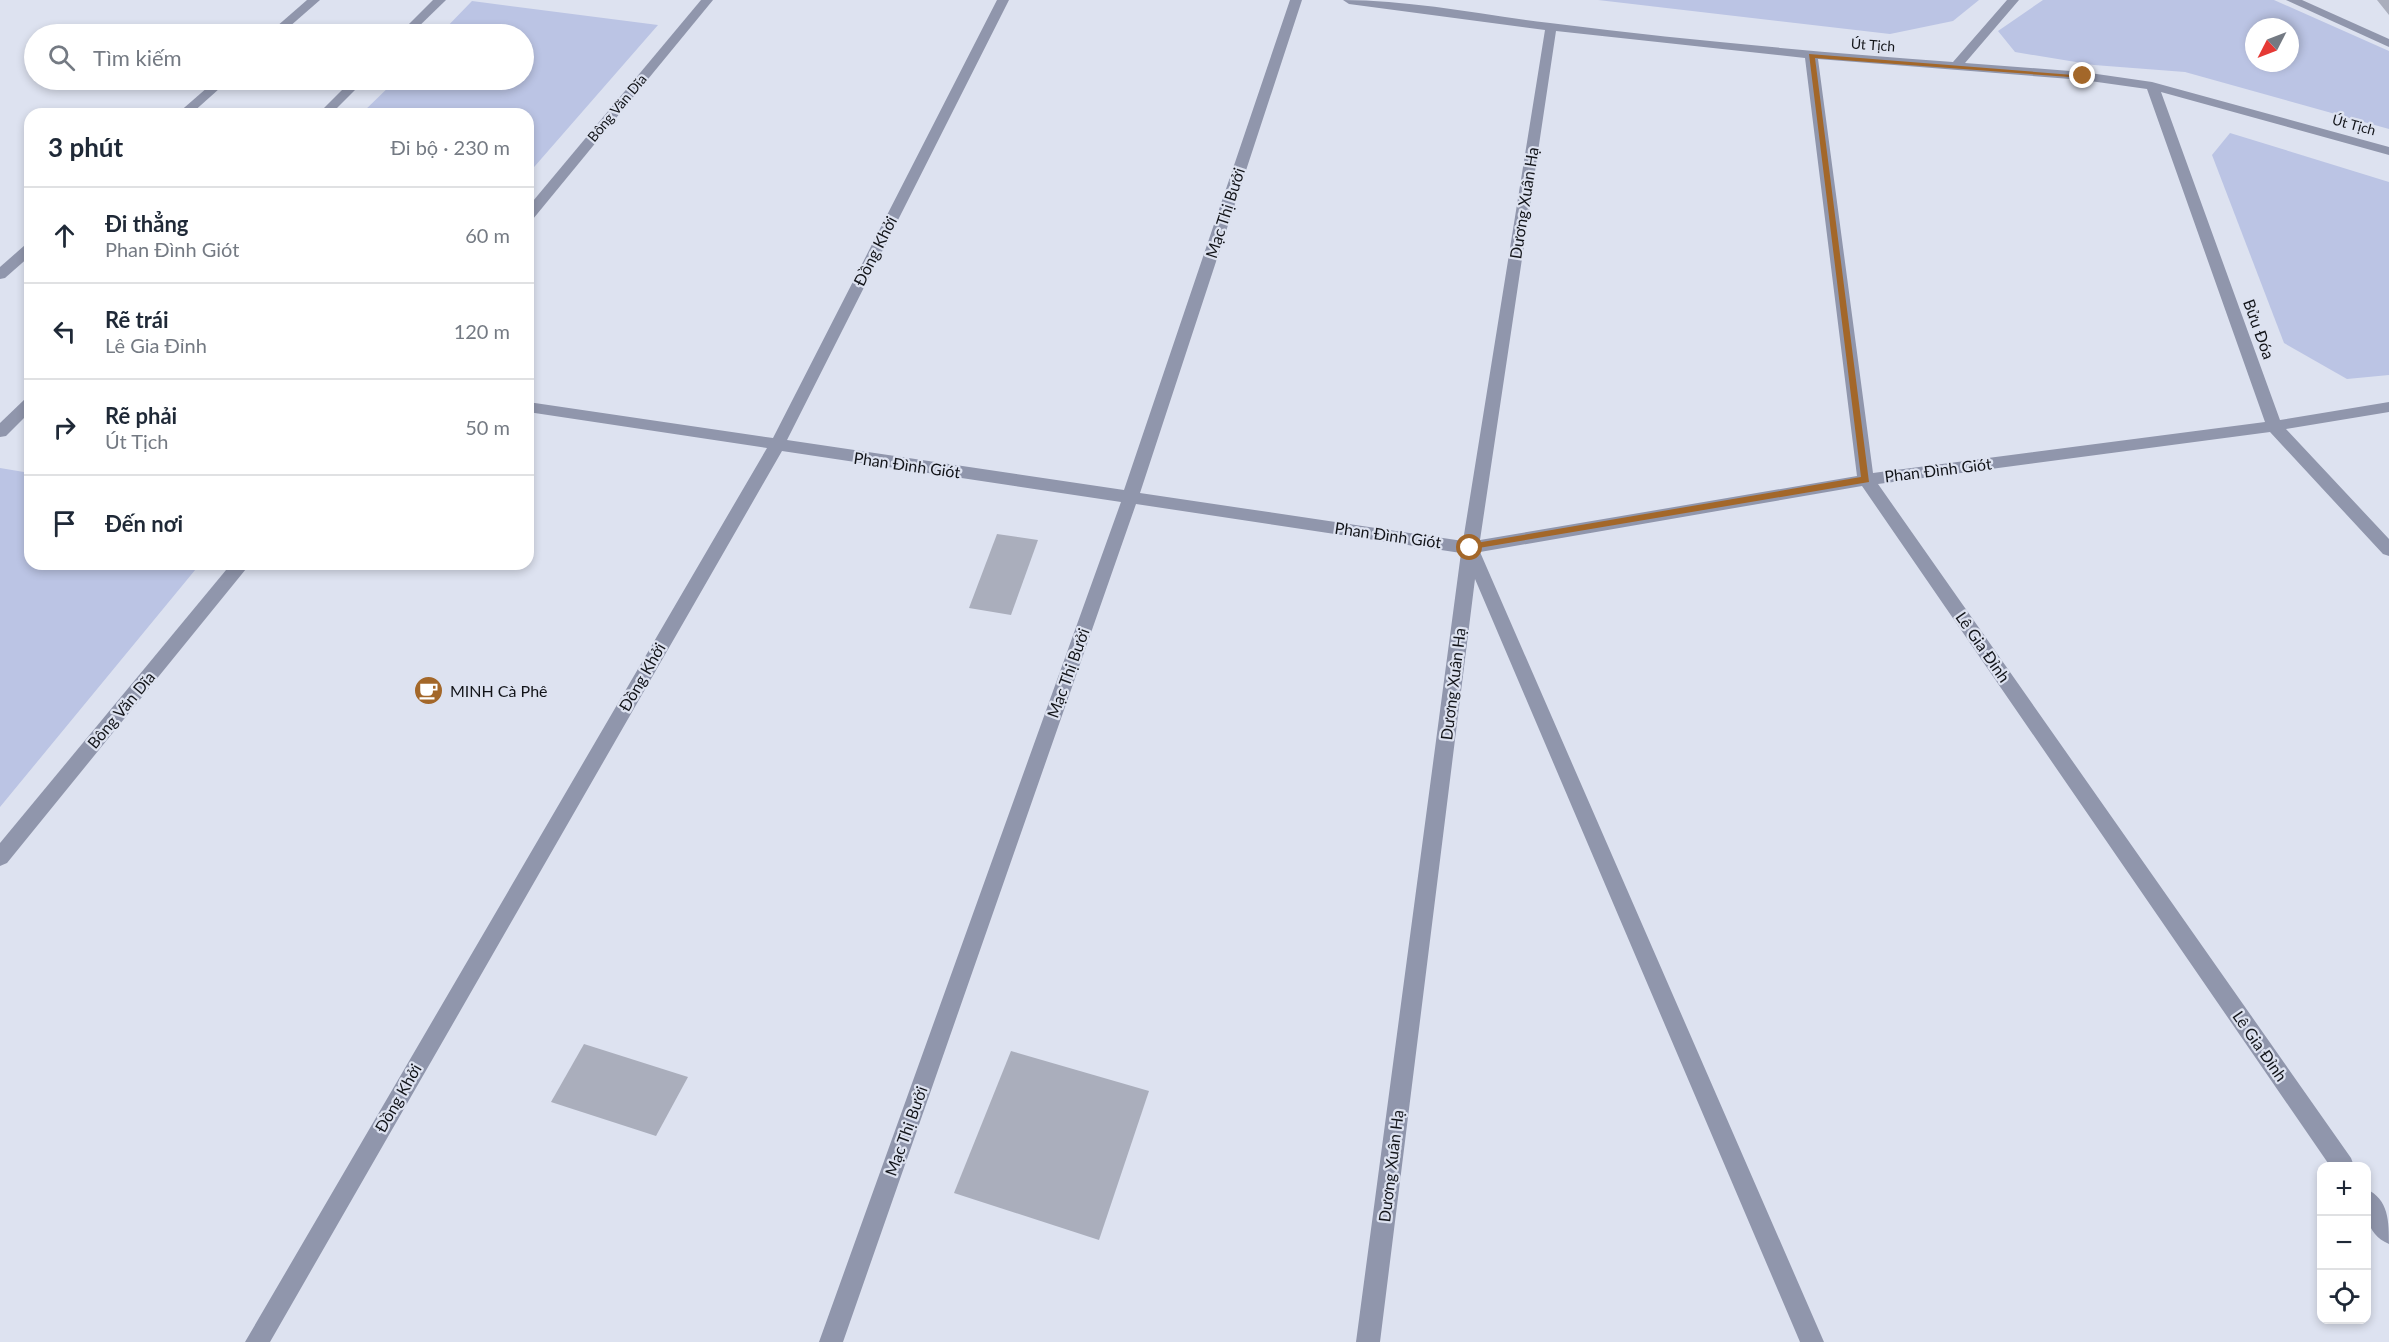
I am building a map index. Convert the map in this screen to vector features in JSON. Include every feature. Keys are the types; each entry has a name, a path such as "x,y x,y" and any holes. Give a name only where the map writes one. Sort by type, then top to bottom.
{"street":[{"path":"286,24 314,0"},
{"path":"415,24 440,0"},
{"name":"Bông Văn Dĩa","path":"534,209 706,0"},
{"name":"Đồng Khởi","path":"257,1342 777,445 1003,0"},
{"name":"Mạc Thị Bưởi","path":"831,1342 1130,498 1296,0"},
{"name":"Út Tịch","path":"1349,0 1551,27 1811,55 2083,76 2152,86 2389,151"},
{"path":"1957,65 2013,0"},
{"path":"2292,0 2389,43"},
{"name":"Dương Xuân Hạ","path":"1368,1342 1470,548 1551,27"},
{"name":"Lê Gia Đỉnh","path":"1811,55 1866,480 2340,1162"},
{"name":"Bửu Đóa","path":"2152,86 2274,426 2389,550"},
{"path":"190,108 211,90"},
{"path":"330,108 349,90"},
{"path":"0,275 24,253"},
{"name":"Phan Đình Giót","path":"534,408 1470,548 1866,480 2274,426 2389,407"},
{"path":"0,432 24,409"},
{"path":"1470,548 1812,1342"},
{"name":"Bông Văn Dĩa","path":"0,857 236,570"},
{"path":"2371,1206 2389,1232"}],"shaded area":[{"path":"1598,0 1979,0 1953,21 1890,34"},
{"path":"2043,0 2274,0 2389,51 2389,129 2185,72 2094,65 2015,52 1998,31"},
{"path":"472,1 658,25 534,167 534,108 367,108 386,90 534,90 534,24 450,24"},
{"path":"2230,133 2389,182 2389,375 2347,379 2284,343 2212,155"},
{"path":"0,468 24,472 24,570 195,570 0,807"}],"building":[{"path":"2377,0 2389,0 2389,15"},
{"path":"997,534 1038,540 1011,615 969,608"},
{"path":"584,1044 688,1077 656,1136 551,1102"},
{"path":"1011,1051 1149,1091 1099,1240 954,1193"}],"place":[{"name":"MINH Cà Phê","path":"429,691"}],"route":[{"path":"1470,548 1866,480 1811,55 2083,76"}]}
